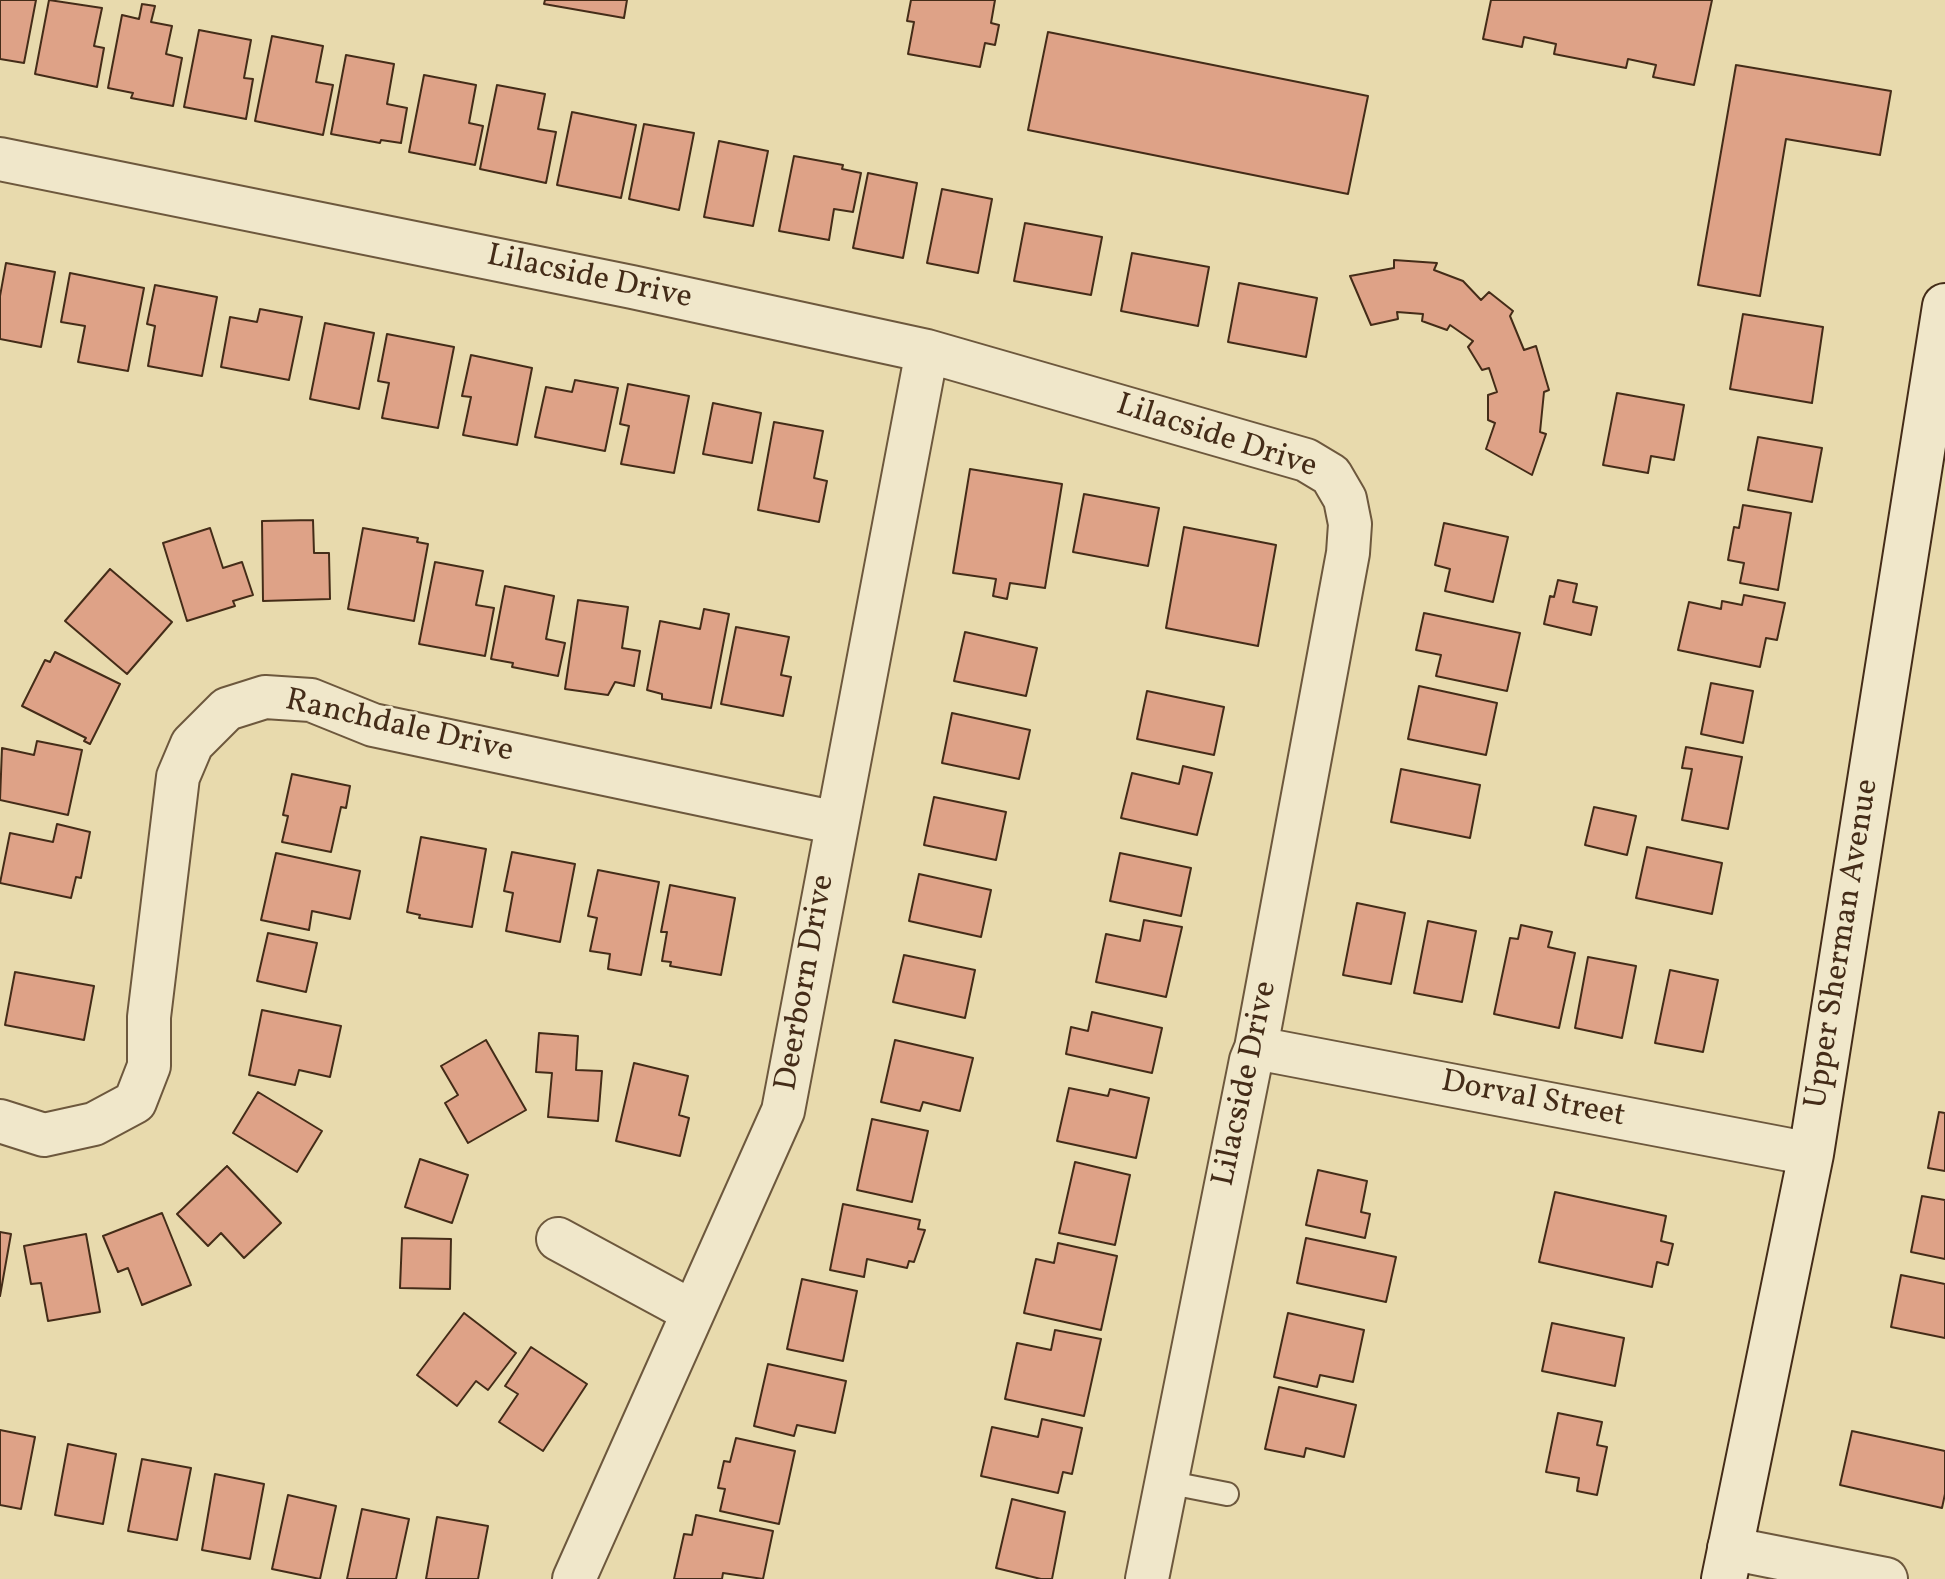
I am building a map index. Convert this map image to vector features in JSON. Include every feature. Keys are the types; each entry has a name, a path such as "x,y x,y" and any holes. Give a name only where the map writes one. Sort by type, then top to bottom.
{"main road":[{"name":"Upper Sherman Avenue","path":"1727,1563 1811,1154 1945,306"}],"street":[{"name":"Lilacside Drive","path":"0,159 616,284 927,351 1306,460 1331,475 1345,499 1350,524 1348,553 1256,1048 1147,1579"},
{"name":"Deerborn Drive","path":"574,1579 783,1111 927,351"},
{"name":"Ranchdale Drive","path":"0,1121 44,1135 94,1124 135,1102 149,1066 149,1017 178,777 192,744 227,709 265,697 311,700 373,725 837,823"},
{"name":"Dorval Street","path":"1256,1048 1811,1154"},
{"path":"558,1239 693,1312"},
{"path":"1727,1563 1886,1579"}],"lane":[{"path":"1166,1482 1227,1494"}],"building":[{"path":"0,0 36,0 24,63 0,59"},
{"path":"49,0 102,8 94,46 104,48 97,87 35,74"},
{"path":"545,0 627,0 624,18 544,4"},
{"path":"911,0 995,0 991,23 999,25 995,45 985,43 980,67 908,54 914,22 907,21"},
{"path":"1491,0 1712,0 1694,85 1653,77 1656,65 1628,59 1626,68 1554,54 1556,44 1524,37 1522,47 1483,39"},
{"path":"142,4 155,6 151,22 172,26 166,54 182,58 173,106 131,98 133,93 108,88 122,15 139,19"},
{"path":"199,30 251,40 244,78 253,79 246,119 184,107"},
{"path":"1048,32 1368,96 1348,194 1028,130"},
{"path":"272,36 323,46 316,82 333,85 323,135 255,121"},
{"path":"346,55 394,64 387,104 407,108 401,143 381,140 380,143 331,134"},
{"path":"1736,65 1891,91 1880,155 1786,139 1760,296 1698,285"},
{"path":"424,75 476,85 469,123 483,126 475,165 409,152"},
{"path":"497,85 545,94 538,129 556,132 546,183 480,169"},
{"path":"572,112 636,125 621,198 557,185"},
{"path":"644,124 694,133 679,210 629,199"},
{"path":"719,141 768,151 753,226 704,217"},
{"path":"794,156 843,165 842,169 861,173 853,212 834,209 829,240 779,231"},
{"path":"868,173 917,183 903,258 853,248"},
{"path":"942,189 992,199 978,273 927,263"},
{"path":"1025,223 1102,237 1091,295 1014,281"},
{"path":"1132,253 1209,267 1198,326 1121,311"},
{"path":"1394,260 1437,263 1434,270 1463,281 1481,300 1489,292 1513,311 1510,316 1524,350 1536,346 1549,390 1544,392 1540,432 1546,434 1532,475 1486,449 1495,423 1488,420 1488,395 1497,392 1489,368 1482,370 1468,347 1473,341 1450,325 1447,330 1422,321 1423,314 1397,312 1398,319 1371,325 1350,276 1394,268"},
{"path":"6,263 55,272 41,347 0,339 0,296"},
{"path":"70,273 144,288 128,371 78,362 85,326 61,322"},
{"path":"1239,283 1317,298 1306,357 1228,342"},
{"path":"155,285 217,297 202,376 148,366 155,326 147,324"},
{"path":"260,309 302,317 289,380 221,367 230,317 257,322"},
{"path":"1743,314 1823,327 1812,403 1730,389"},
{"path":"325,323 374,333 359,409 310,399"},
{"path":"387,334 454,347 438,428 382,418 389,383 378,381"},
{"path":"471,355 532,368 517,445 463,435 471,397 462,396"},
{"path":"575,380 618,388 605,451 535,437 546,387 572,392"},
{"path":"628,384 689,396 674,473 621,464 629,426 620,424"},
{"path":"1617,393 1684,405 1674,460 1651,456 1648,473 1603,465"},
{"path":"713,403 761,413 752,463 703,454"},
{"path":"774,422 823,431 814,478 827,481 819,522 758,510"},
{"path":"1758,437 1822,448 1812,502 1748,490"},
{"path":"970,469 1062,484 1045,588 1010,583 1007,599 993,596 996,579 953,573"},
{"path":"1084,494 1159,508 1148,566 1073,552"},
{"path":"1743,505 1791,513 1778,590 1740,583 1744,563 1728,560 1734,527 1739,528"},
{"path":"313,520 314,553 329,553 330,599 263,601 262,521"},
{"path":"1444,523 1508,537 1493,602 1445,591 1450,569 1435,565"},
{"path":"1184,527 1276,545 1258,646 1166,628"},
{"path":"210,528 223,568 242,562 253,595 233,601 235,606 187,621 163,543"},
{"path":"363,528 418,538 417,542 428,544 414,621 348,609"},
{"path":"435,562 483,571 476,605 494,608 485,656 419,644"},
{"path":"110,569 172,622 127,674 65,621"},
{"path":"1558,580 1577,584 1573,602 1597,607 1591,635 1544,624 1550,596 1554,597"},
{"path":"505,586 554,596 546,639 565,643 558,676 512,667 513,663 491,659"},
{"path":"1744,595 1785,603 1777,640 1766,638 1760,667 1678,650 1689,602 1721,609 1722,601 1742,605"},
{"path":"578,600 628,607 622,648 640,651 634,686 615,682 608,695 565,689"},
{"path":"704,609 729,614 711,708 662,699 662,694 647,690 660,621 700,629"},
{"path":"1424,613 1520,633 1507,691 1436,676 1441,655 1416,650"},
{"path":"736,627 789,637 781,675 791,677 783,716 721,704"},
{"path":"965,632 1037,648 1026,696 954,681"},
{"path":"55,652 120,684 90,744 84,741 86,738 22,706 45,660 50,662"},
{"path":"1711,683 1753,691 1743,743 1701,734"},
{"path":"1419,686 1497,703 1486,755 1408,739"},
{"path":"1147,691 1224,707 1214,755 1137,739"},
{"path":"952,713 1030,730 1019,779 942,763"},
{"path":"37,741 82,750 68,815 0,800 2,748 34,755"},
{"path":"1686,747 1742,757 1728,829 1682,820 1692,769 1682,768"},
{"path":"1183,766 1212,773 1197,835 1121,818 1132,773 1179,784"},
{"path":"1401,769 1480,785 1470,838 1391,822"},
{"path":"292,774 350,786 346,808 341,807 331,852 282,842 288,816 283,815"},
{"path":"934,797 1006,812 996,860 924,845"},
{"path":"1594,807 1636,816 1627,855 1585,845"},
{"path":"57,824 90,832 81,878 76,877 71,898 0,883 10,833 53,842"},
{"path":"421,837 486,849 472,927 419,918 420,915 407,912"},
{"path":"1647,847 1722,863 1712,914 1636,898"},
{"path":"512,852 575,864 560,942 506,931 513,893 504,891"},
{"path":"276,853 360,871 350,919 312,911 309,930 261,920"},
{"path":"1120,853 1191,868 1181,916 1110,901"},
{"path":"598,870 659,882 641,975 608,969 610,954 590,951 597,918 588,916"},
{"path":"919,874 991,890 981,937 909,921"},
{"path":"670,885 735,898 721,975 670,966 671,962 662,961 667,932 661,932"},
{"path":"1357,903 1405,913 1391,984 1343,975"},
{"path":"1144,920 1182,927 1166,997 1096,982 1106,934 1140,941"},
{"path":"1428,921 1476,931 1462,1002 1414,993"},
{"path":"1521,925 1552,932 1548,947 1575,953 1559,1028 1494,1014 1510,938 1518,939"},
{"path":"268,933 317,943 306,992 257,981"},
{"path":"904,955 975,970 965,1018 893,1002"},
{"path":"1588,957 1636,966 1622,1038 1575,1028"},
{"path":"1670,970 1718,980 1703,1052 1655,1043"},
{"path":"15,972 94,986 84,1040 5,1025"},
{"path":"262,1010 341,1026 330,1077 299,1070 295,1085 249,1075"},
{"path":"1092,1012 1162,1028 1152,1073 1066,1054 1071,1027 1088,1031"},
{"path":"539,1033 578,1036 576,1070 602,1071 598,1121 548,1117 552,1073 536,1072"},
{"path":"486,1040 526,1110 468,1143 445,1103 458,1095 441,1066"},
{"path":"895,1040 973,1058 960,1111 923,1102 920,1111 881,1102"},
{"path":"634,1063 688,1076 679,1115 689,1118 680,1156 616,1141"},
{"path":"1069,1088 1108,1096 1110,1089 1149,1098 1136,1158 1057,1141"},
{"path":"258,1092 322,1131 297,1172 233,1133"},
{"path":"1939,1112 1945,1113 1945,1171 1928,1168"},
{"path":"872,1119 928,1131 912,1202 857,1190"},
{"path":"420,1159 468,1175 452,1223 405,1207"},
{"path":"1075,1162 1130,1175 1115,1245 1059,1233"},
{"path":"227,1166 281,1223 244,1258 221,1233 208,1246 177,1214"},
{"path":"1318,1170 1367,1181 1361,1212 1370,1214 1365,1238 1306,1225"},
{"path":"1555,1192 1666,1216 1661,1241 1673,1244 1668,1265 1657,1262 1652,1287 1539,1262"},
{"path":"1922,1196 1945,1200 1945,1259 1911,1252"},
{"path":"843,1204 920,1220 918,1229 925,1230 914,1262 909,1261 907,1268 867,1259 864,1277 830,1270"},
{"path":"162,1213 191,1285 142,1305 128,1268 118,1272 103,1236"},
{"path":"0,1232 11,1234 0,1296"},
{"path":"86,1234 100,1312 48,1321 41,1283 31,1284 24,1246"},
{"path":"402,1238 451,1239 450,1289 400,1288"},
{"path":"1306,1238 1396,1257 1386,1302 1297,1283"},
{"path":"1058,1243 1117,1256 1101,1330 1024,1313 1036,1259 1054,1263"},
{"path":"1901,1275 1945,1284 1945,1338 1891,1327"},
{"path":"802,1279 857,1291 843,1361 787,1349"},
{"path":"464,1313 516,1353 488,1390 476,1381 457,1406 417,1375"},
{"path":"1288,1313 1364,1330 1353,1382 1320,1375 1317,1387 1274,1377"},
{"path":"1552,1323 1624,1338 1615,1386 1542,1371"},
{"path":"1055,1330 1101,1339 1084,1416 1005,1399 1017,1343 1051,1350"},
{"path":"531,1347 587,1384 543,1451 499,1422 518,1394 505,1386"},
{"path":"768,1364 846,1381 835,1433 797,1425 794,1436 754,1426"},
{"path":"1279,1387 1356,1405 1344,1457 1306,1448 1304,1457 1265,1449"},
{"path":"1558,1413 1602,1422 1597,1445 1607,1447 1597,1495 1577,1491 1579,1478 1546,1472"},
{"path":"1042,1419 1082,1428 1072,1474 1063,1472 1058,1493 981,1476 992,1427 1038,1437"},
{"path":"0,1430 35,1437 21,1509 0,1505"},
{"path":"1852,1431 1945,1451 1942,1508 1840,1485"},
{"path":"736,1438 795,1451 779,1524 720,1511 725,1489 718,1488 724,1461 730,1462"},
{"path":"68,1444 116,1454 103,1524 55,1515"},
{"path":"142,1459 191,1468 177,1540 128,1531"},
{"path":"215,1474 264,1484 250,1559 202,1550"},
{"path":"288,1495 336,1506 320,1579 272,1569"},
{"path":"1012,1499 1065,1512 1052,1579 996,1568"},
{"path":"362,1509 409,1519 396,1579 347,1579"},
{"path":"696,1515 773,1531 763,1579 723,1573 722,1579 674,1579 684,1534 692,1535"},
{"path":"437,1517 488,1526 478,1579 426,1579"}]}
